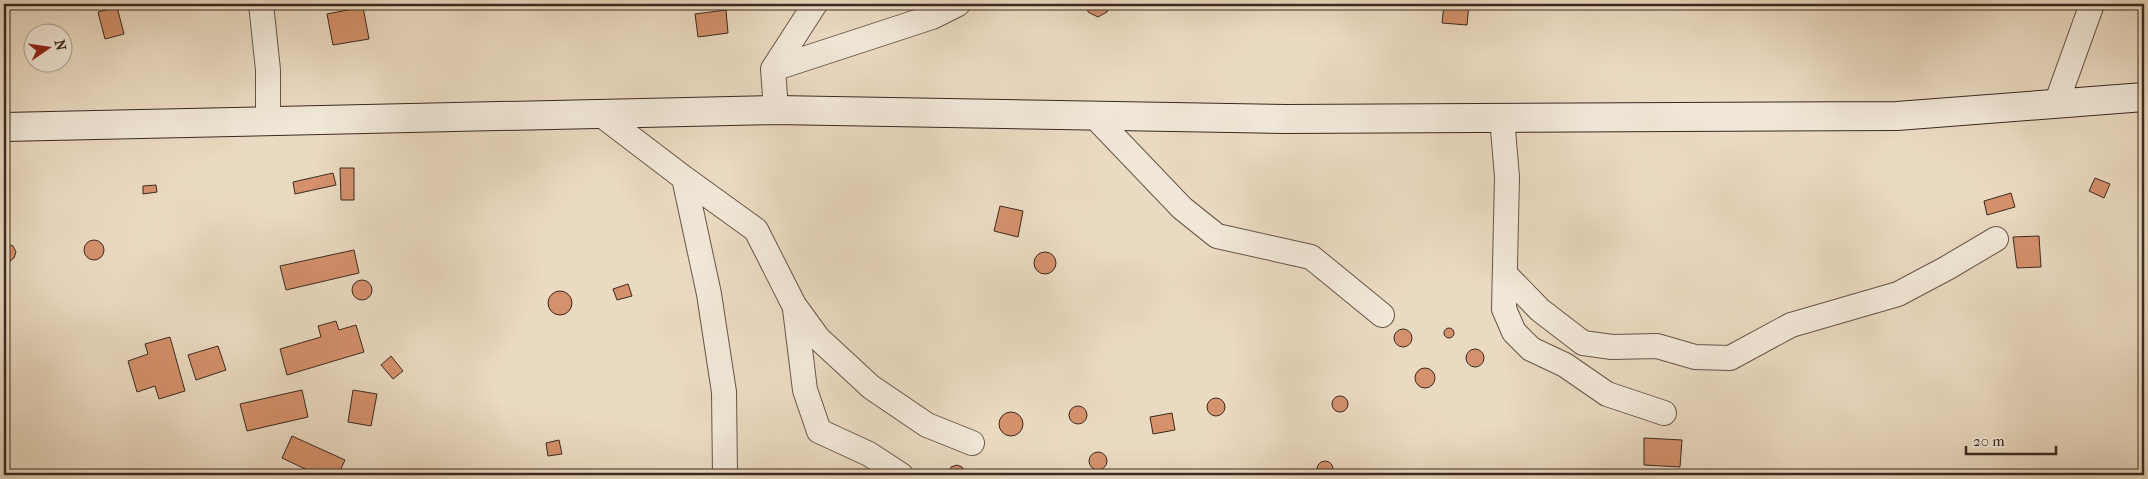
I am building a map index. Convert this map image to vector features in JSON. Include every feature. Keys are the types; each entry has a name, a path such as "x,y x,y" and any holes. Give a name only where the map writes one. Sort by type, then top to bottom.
{"main road":[{"path":"4,127 776,110 1286,119 1897,116 2144,97"}],"street":[{"path":"261,4 268,70 268,122"},
{"path":"776,110 773,69 815,4"},
{"path":"773,69 932,17 958,4"},
{"path":"2056,104 2092,4"},
{"path":"600,114 756,230 794,305 818,338 871,387 928,426 972,443"},
{"path":"1094,116 1182,208 1217,236 1311,257 1382,316"},
{"path":"1502,118 1507,177 1504,309 1514,332 1530,349 1565,365 1607,394 1664,413"},
{"path":"684,178 709,294 724,392 725,475"},
{"path":"1505,274 1540,310 1583,343 1612,347 1657,346 1695,357 1730,358 1791,326 1898,294 1996,239"},
{"path":"794,305 806,390 819,430 869,454 901,475"}],"building":[{"path":"1087,4 1109,5 1107,12 1098,17 1088,12"},
{"path":"1444,4 1469,4 1467,25 1442,23"},
{"path":"117,7 124,34 105,39 98,12"},
{"path":"363,7 369,39 333,45 327,14"},
{"path":"726,10 728,33 698,37 695,14"},
{"path":"340,168 354,168 354,200 341,200"},
{"path":"333,173 336,185 295,194 293,182"},
{"path":"2095,178 2110,184 2104,198 2089,191"},
{"path":"156,185 157,192 143,194 143,186"},
{"path":"2011,193 2015,207 1987,215 1984,201"},
{"path":"1000,206 1023,211 1018,237 994,231"},
{"path":"2039,236 2041,267 2017,268 2013,237"},
{"path":"94,240 101,243 104,250 101,257 94,260 87,257 84,250 87,243"},
{"path":"4,243 13,246 16,252 14,258 9,262 4,262"},
{"path":"354,250 359,273 286,290 280,266"},
{"path":"1045,252 1053,255 1056,263 1053,271 1045,274 1037,271 1034,263 1037,255"},
{"path":"362,280 369,283 372,290 369,297 362,300 355,297 352,290 355,283"},
{"path":"628,284 632,296 617,300 613,289"},
{"path":"560,291 569,294 572,303 569,312 560,315 551,312 548,303 551,294"},
{"path":"336,321 339,330 356,325 364,352 287,375 280,349 321,337 318,326"},
{"path":"1449,328 1454,333 1449,338 1444,333"},
{"path":"1403,329 1411,334 1412,338 1407,346 1403,347 1395,342 1394,338 1399,330"},
{"path":"170,337 185,391 159,399 155,386 137,392 128,361 148,354 145,344"},
{"path":"218,346 226,370 196,380 188,355"},
{"path":"1475,349 1481,352 1484,358 1481,364 1475,367 1469,364 1466,358 1469,352"},
{"path":"391,356 403,371 393,379 381,365"},
{"path":"1425,368 1432,371 1435,378 1432,385 1425,388 1418,385 1415,378 1418,371"},
{"path":"302,390 308,417 247,431 240,404"},
{"path":"353,390 377,394 371,426 348,422"},
{"path":"1340,396 1346,398 1348,404 1346,410 1340,412 1334,410 1332,404 1334,398"},
{"path":"1216,398 1222,401 1225,407 1222,413 1216,416 1210,413 1207,407 1210,401"},
{"path":"1078,406 1084,409 1087,415 1084,421 1078,424 1072,421 1069,415 1072,409"},
{"path":"1011,412 1020,415 1023,424 1020,433 1011,436 1002,433 999,424 1002,415"},
{"path":"1172,413 1175,430 1153,434 1150,417"},
{"path":"292,436 345,460 338,475 318,475 282,458"},
{"path":"1644,438 1682,440 1680,467 1644,465"},
{"path":"559,440 562,454 548,456 546,443"},
{"path":"1098,452 1104,455 1107,461 1104,467 1098,470 1092,467 1089,461 1092,455"},
{"path":"1325,461 1331,463 1333,469 1331,475 1325,477 1319,475 1317,469 1319,463"},
{"path":"957,465 962,467 967,475 949,475 951,467"}]}
